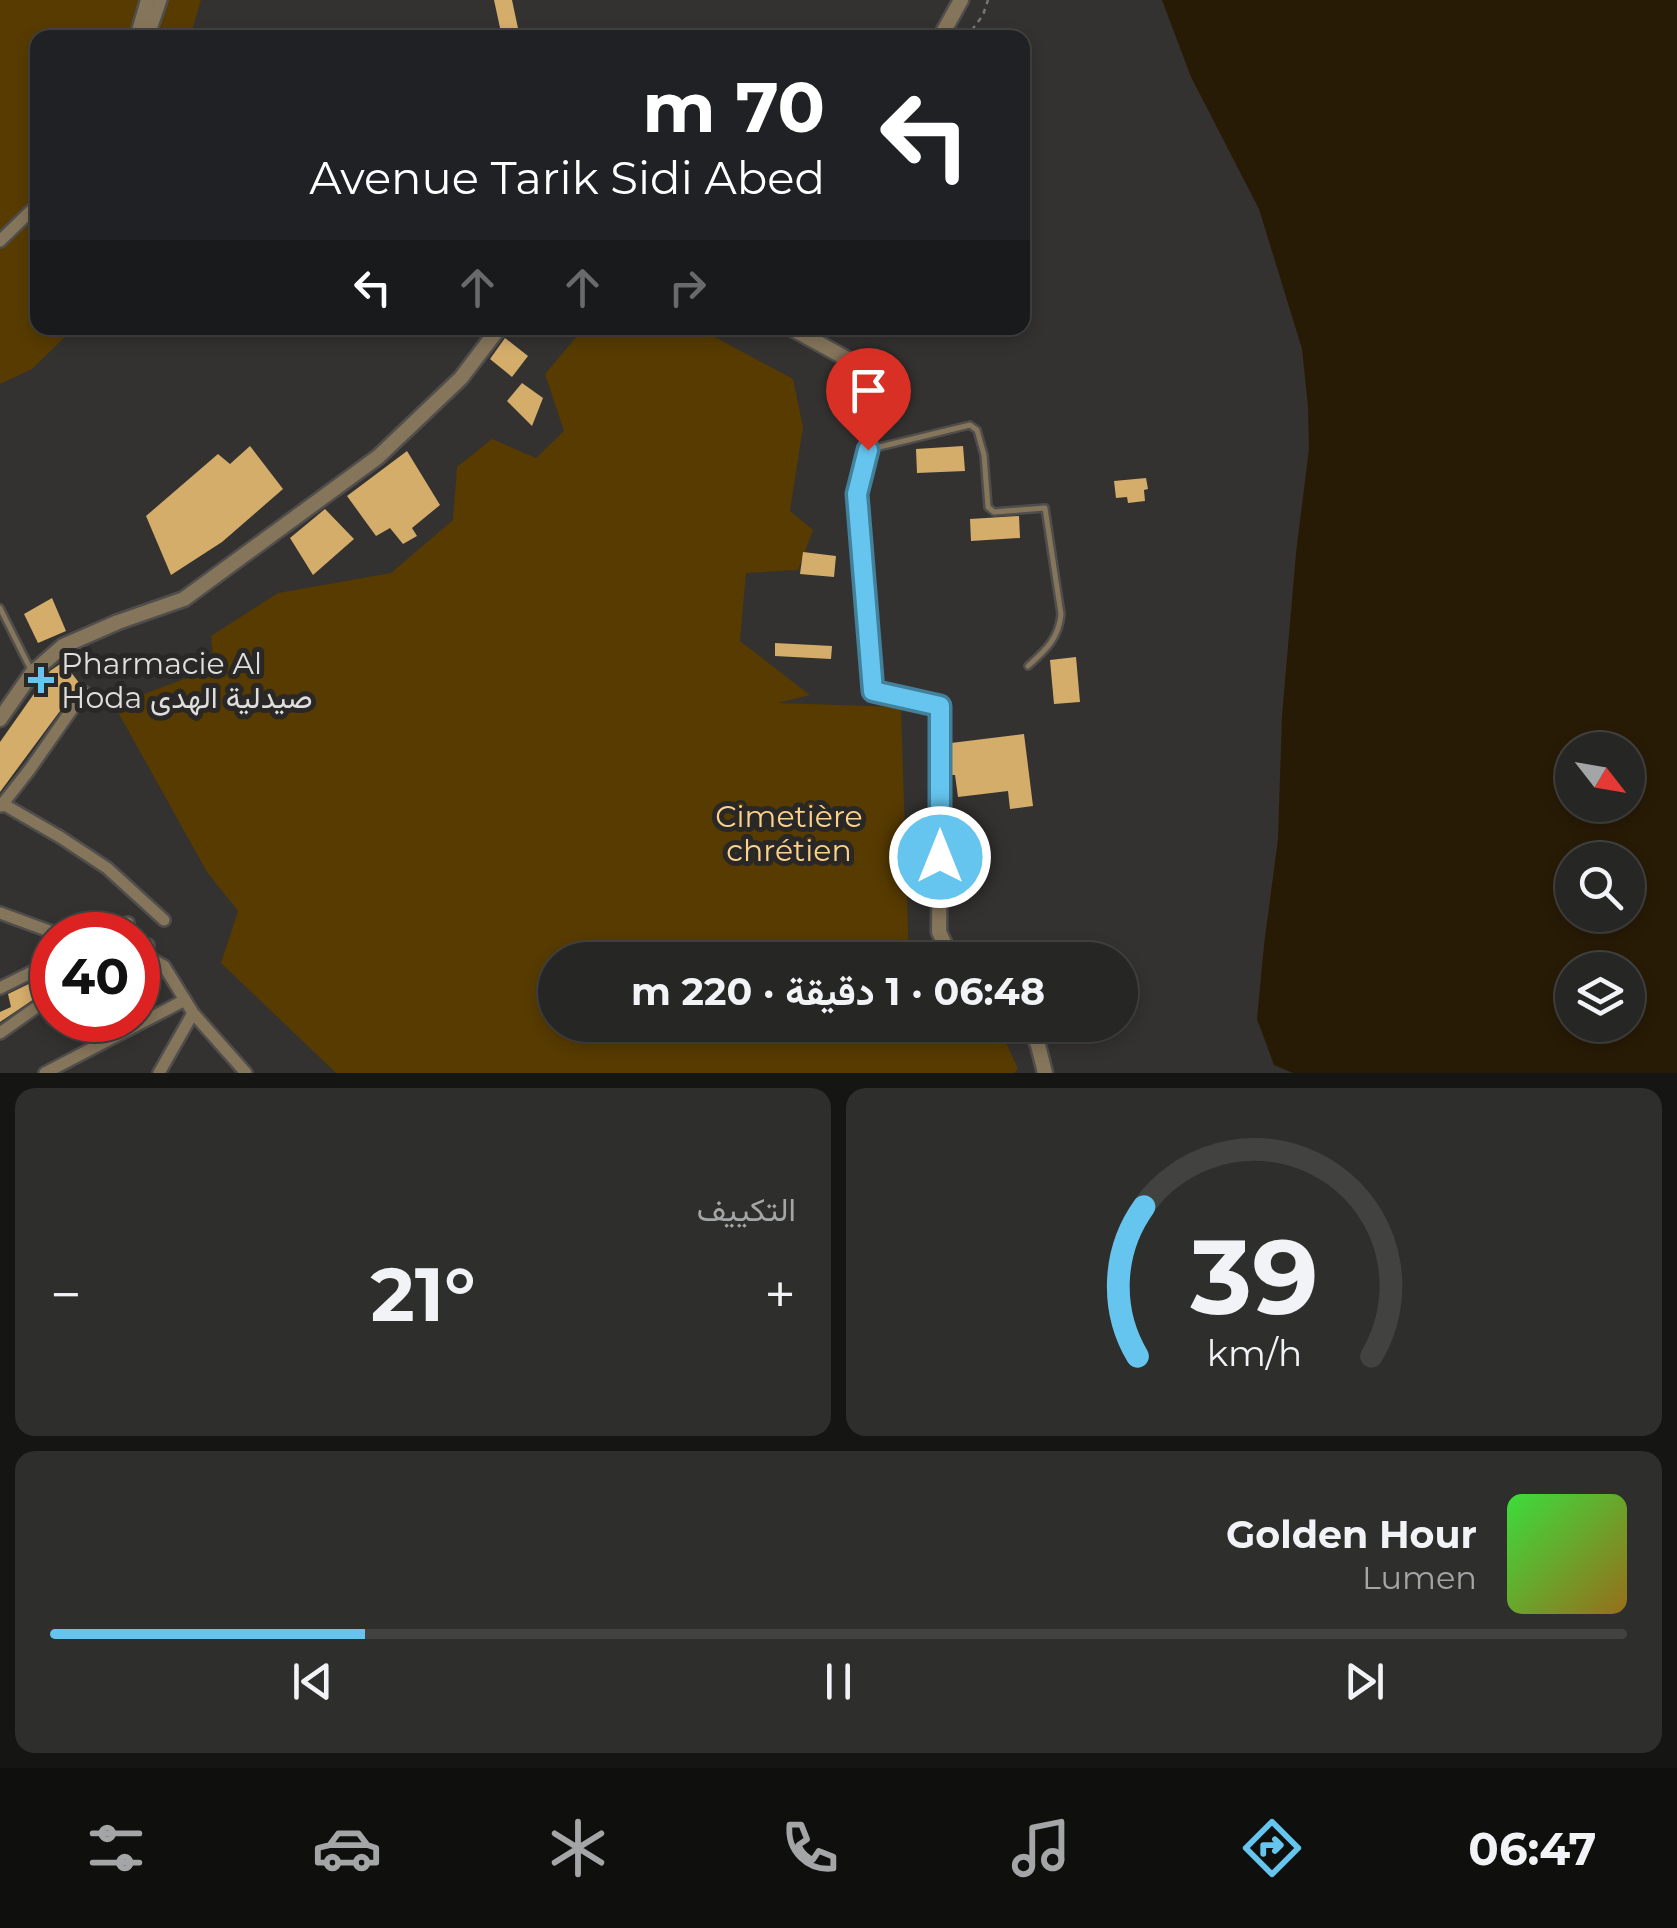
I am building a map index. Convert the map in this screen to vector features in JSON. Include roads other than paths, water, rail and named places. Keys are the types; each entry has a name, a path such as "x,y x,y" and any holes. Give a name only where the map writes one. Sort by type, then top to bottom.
{"street":[{"path":"145,30 154,0"},
{"path":"949,22 950,0"},
{"path":"944,30 961,0"},
{"path":"0,242 30,212"},
{"path":"0,719 5,701 63,646 184,599 378,457 461,378 494,335"},
{"path":"804,335 860,366 874,391 868,450 857,494 873,691 940,706 939,932 944,942"},
{"path":"84,692 1,805 60,836 107,868 164,920"},
{"path":"0,912 30,924"},
{"path":"160,964 193,1013 240,1071"},
{"path":"0,988 30,973"},
{"path":"45,1073 185,1000"},
{"path":"0,1033 30,1012"},
{"path":"159,1073 193,1013"},
{"path":"1036,1042 1044,1073"}],"lane":[{"path":"868,450 970,425 977,430 984,455 988,507 994,512 1044,508 1061,614 1060,630 1028,666"},
{"path":"0,608 32,672"}],"place":[{"name":"Pharmacie Al Hoda صيدلية الهدى","path":"41,680"}],"park label":[{"name":"Cimetière chrétien","path":"789,833"}]}
